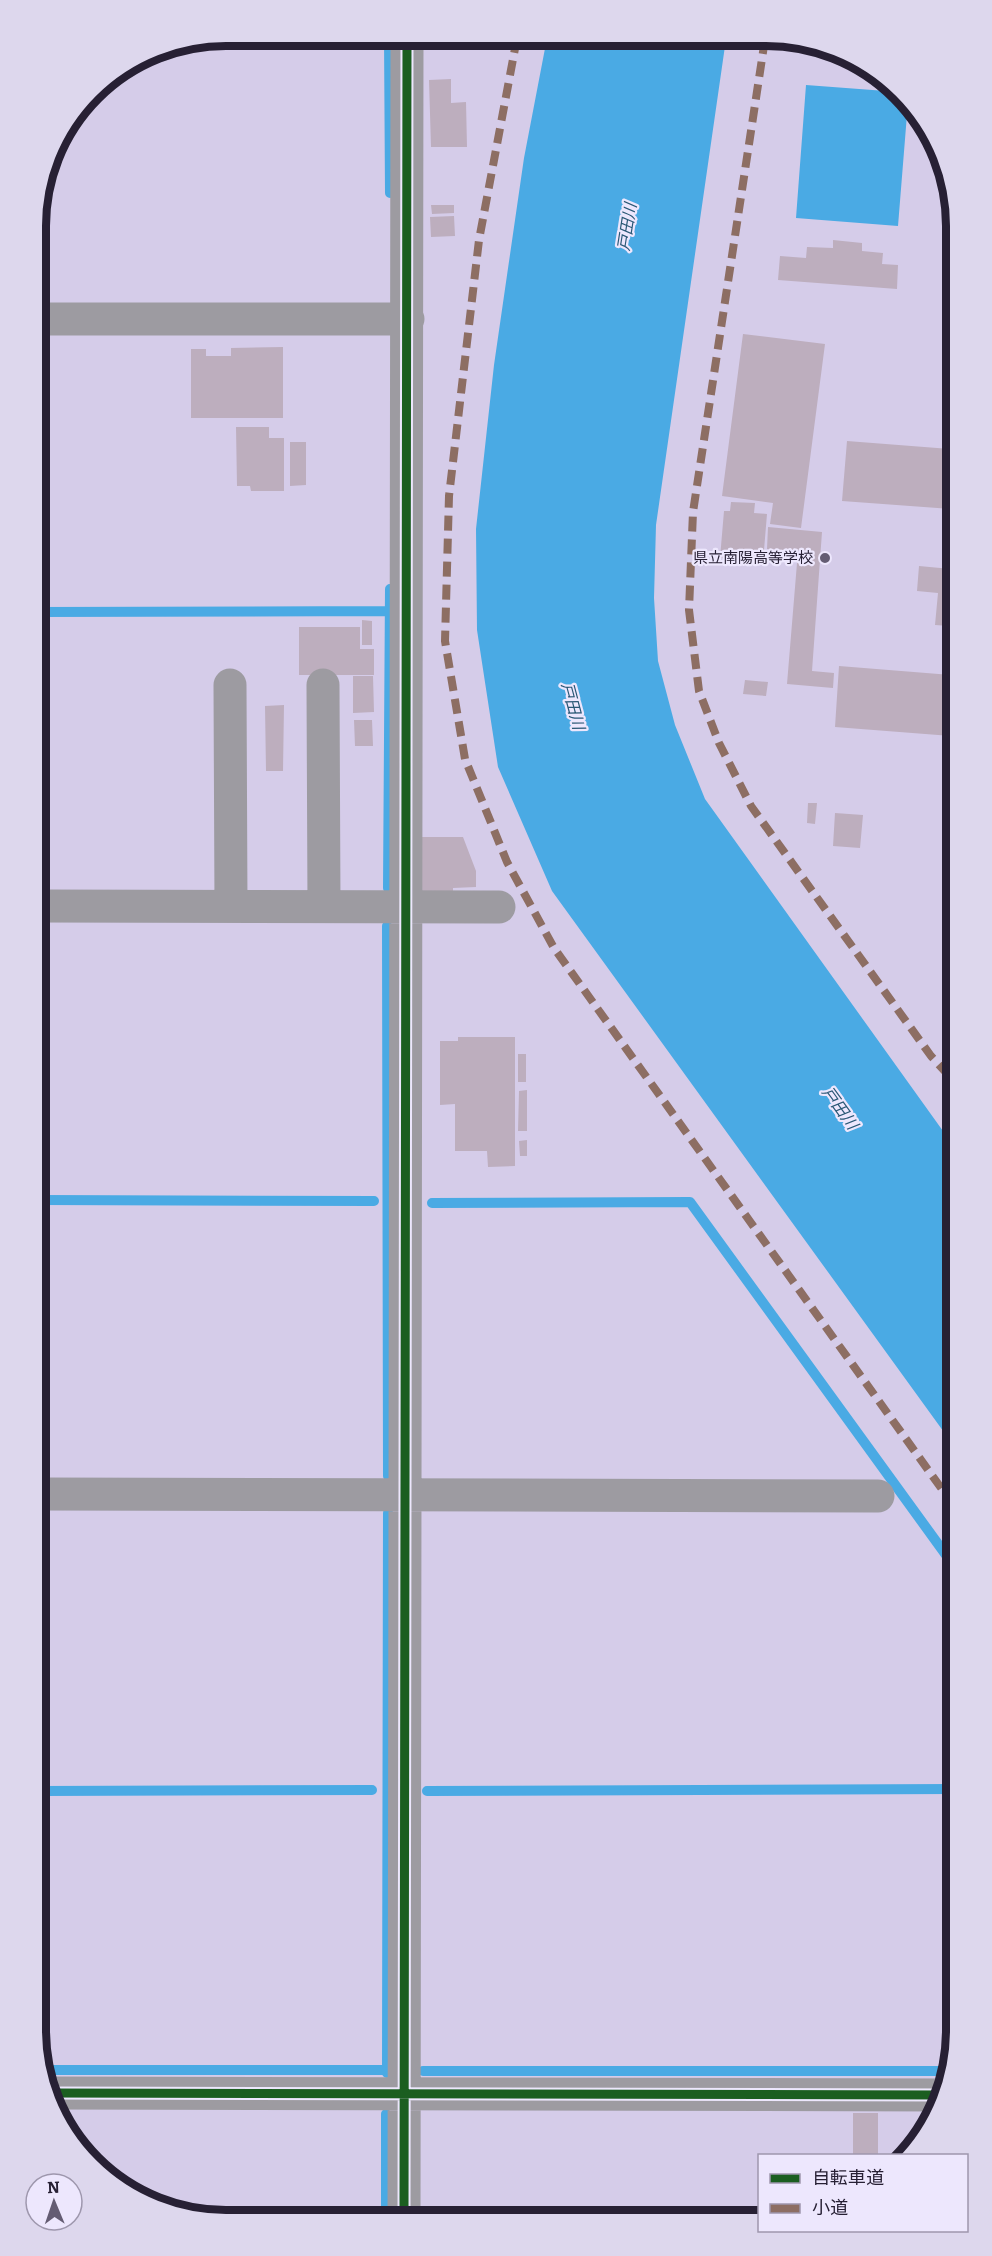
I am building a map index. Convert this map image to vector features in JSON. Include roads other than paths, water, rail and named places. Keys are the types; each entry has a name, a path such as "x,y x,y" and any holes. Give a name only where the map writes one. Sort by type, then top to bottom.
{"street":[{"path":"404,2210 403,1495 407,46"},
{"path":"47,319 408,319"},
{"path":"230,685 231,906"},
{"path":"323,685 324,906"},
{"path":"47,906 499,907"},
{"path":"46,1494 878,1496"},
{"path":"58,2093 933,2095"}],"water":[{"name":"戸田川","path":"545,46 725,46 656,525 654,598 658,661 675,725 705,799 945,1135 945,1434 552,891 498,767 477,630 476,529 494,365 524,158"},
{"path":"806,85 883,91 907,116 898,226 796,218"}],"waterway":[{"path":"389,46 390,193"},
{"path":"388,888 390,589"},
{"path":"47,612 390,611"},
{"path":"387,926 388,1476"},
{"path":"46,1200 374,1201"},
{"path":"432,1203 690,1202 945,1554"},
{"path":"387,2073 388,1513"},
{"path":"427,1791 945,1789"},
{"path":"46,1791 372,1790"},
{"path":"52,2070 387,2070"},
{"path":"423,2071 940,2071"},
{"path":"386,2114 386,2210"}],"place":[{"name":"県立南陽高等学校","path":"825,558"}]}
